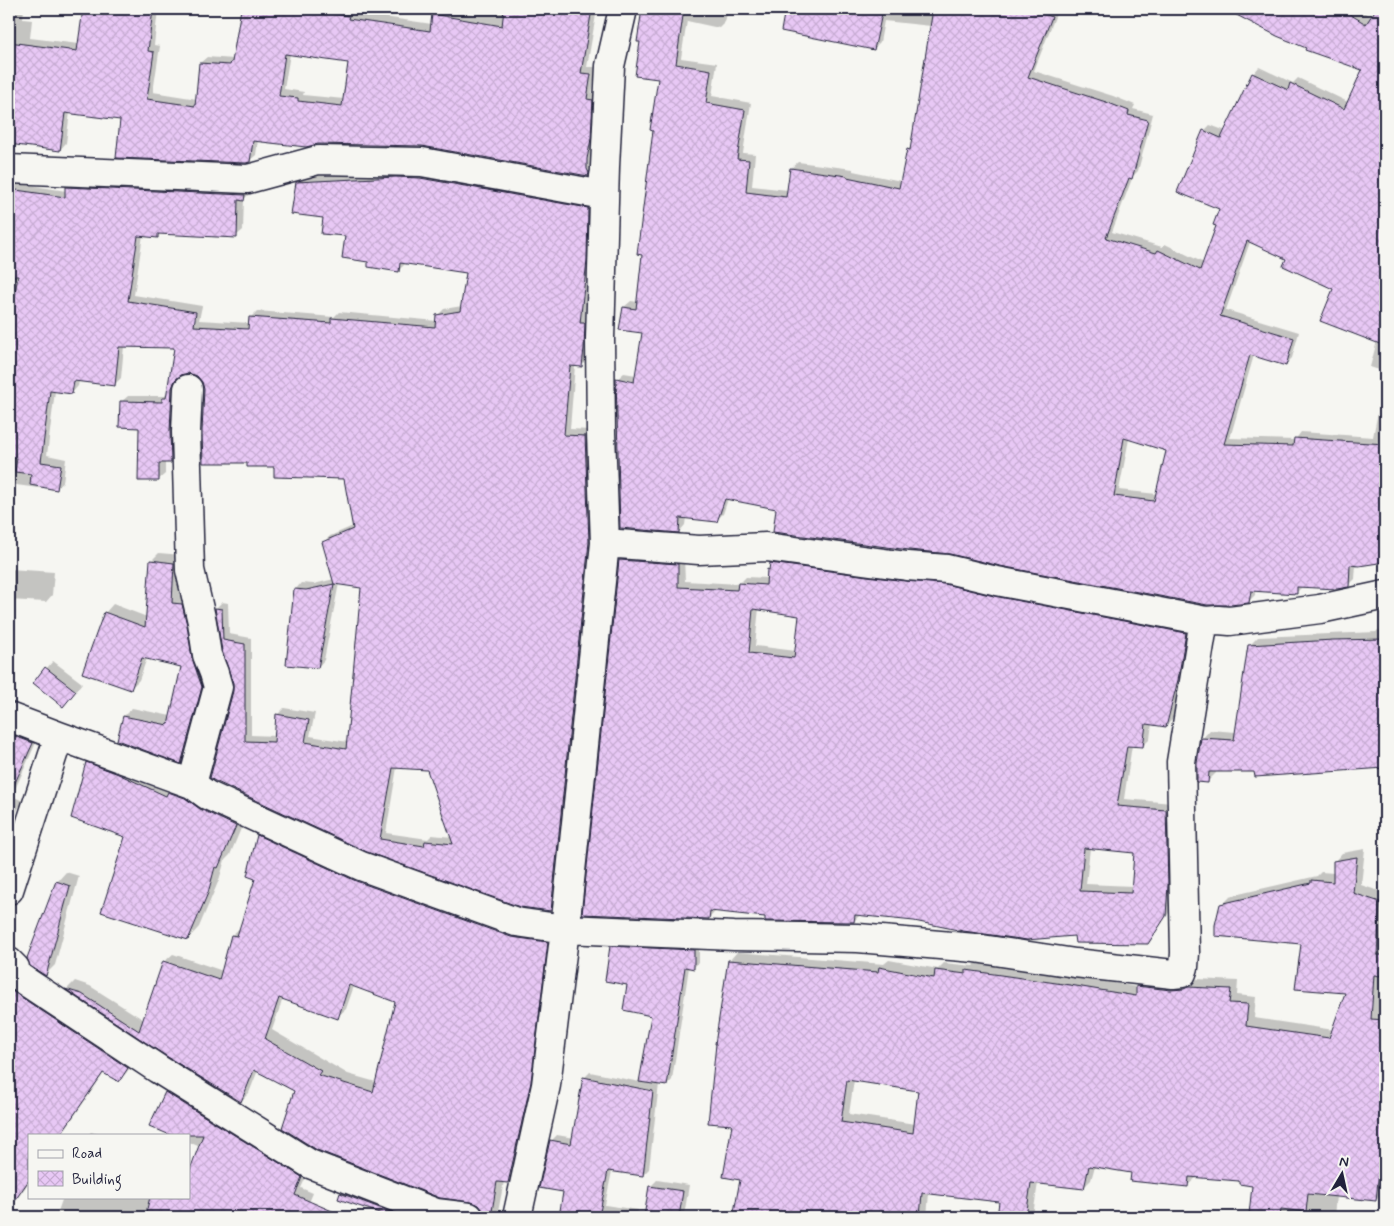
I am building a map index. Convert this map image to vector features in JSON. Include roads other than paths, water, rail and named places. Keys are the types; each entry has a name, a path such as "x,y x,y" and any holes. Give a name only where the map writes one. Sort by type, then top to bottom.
{"street":[{"path":"517,1217 546,1085 565,929 605,543 600,433 600,339 605,167 610,66 623,9"},
{"path":"9,169 248,178 318,160 422,162 603,195 605,167"},
{"path":"188,389 186,432 190,570 202,622 207,655 218,687 192,784"},
{"path":"605,543 699,550 766,547 907,566 947,569 997,581 1206,622 1230,621 1320,609 1385,595"},
{"path":"9,717 192,784 207,796 361,866 516,922 565,929 734,936 858,938 975,948 1075,963 1173,974 1182,973 1185,954 1180,762 1202,632 1206,622"},
{"path":"9,890 59,736"},
{"path":"9,962 15,968 16,975 158,1069 310,1164 436,1213 470,1217"}]}
